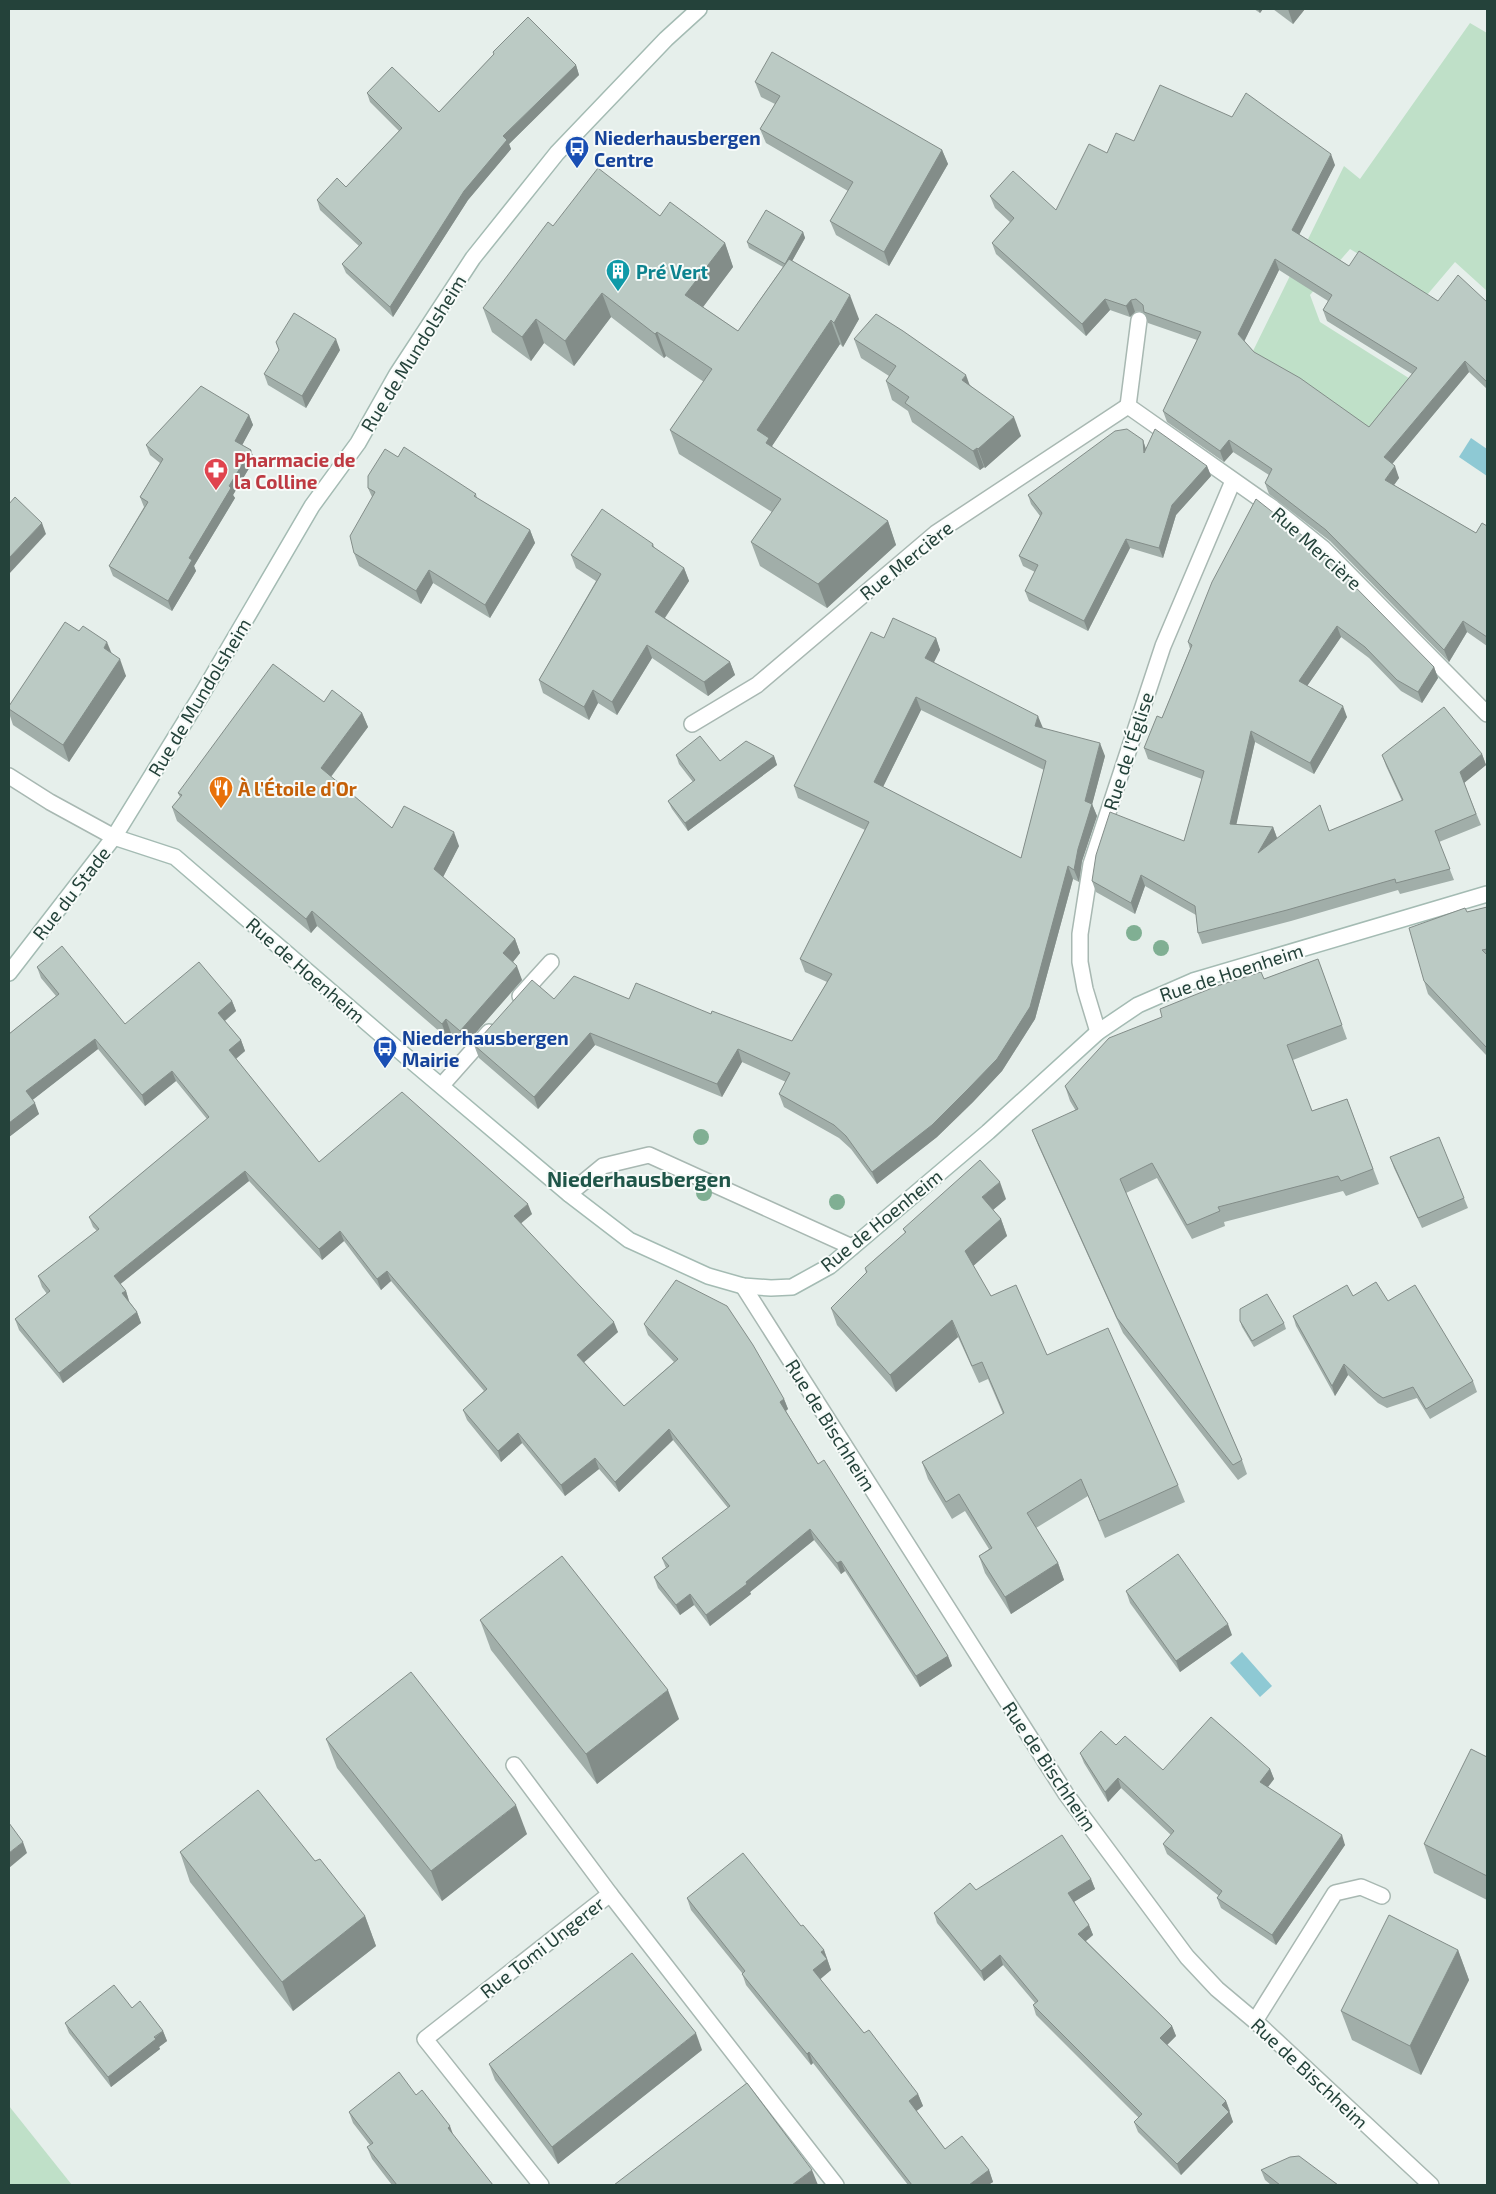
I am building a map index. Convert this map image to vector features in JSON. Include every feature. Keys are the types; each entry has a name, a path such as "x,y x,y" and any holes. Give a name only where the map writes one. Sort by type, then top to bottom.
{"street":[{"name":"Rue de Mundolsheim","path":"114,837 202,694 312,506 358,443 397,374 472,258 558,153 666,39 699,9"},
{"path":"1128,406 1139,320"},
{"name":"Rue Mercière","path":"692,724 756,685 936,533 1128,406 1273,508 1323,548 1487,714"},
{"name":"Rue de l'Église","path":"1098,1032 1085,989 1080,962 1080,934 1091,864 1163,646 1233,481"},
{"name":"Rue de Hoenheim","path":"9,776 50,802 114,837 175,857 569,1194 629,1240 708,1276 743,1286 792,1287 830,1266 988,1132 1098,1032 1138,1005 1193,981 1487,894"},
{"name":"Rue du Stade","path":"9,972 114,837"},
{"path":"512,1005 551,962"},
{"path":"442,1085 500,1020"},
{"path":"569,1194 603,1166 649,1155 852,1247"},
{"name":"Rue de Bischheim","path":"743,1286 1066,1794 1187,1957 1218,1989 1255,2021 1431,2185"},
{"path":"514,1765 610,1894"},
{"path":"1255,2021 1336,1893 1361,1887 1382,1896"},
{"name":"Rue Tomi Ungerer","path":"541,2185 425,2039 610,1894 836,2185"}],"green space":[{"path":"1470,23 1487,33 1487,291 1455,262 1427,295 1350,249 1310,295 1320,322 1415,382 1374,434 1253,351 1344,166 1360,179"},
{"path":"9,2106 72,2185 9,2185"}],"water":[{"path":"1471,438 1487,449 1487,476 1459,457"},
{"path":"1242,1652 1272,1686 1260,1697 1230,1663"}],"building":[{"path":"528,17 576,65 503,136 507,140 464,191 390,307 342,264 362,243 317,200 337,178 346,187 402,128 367,93 392,67 439,112 494,54 493,52"},
{"path":"772,52 942,150 884,252 830,221 853,182 760,129 780,96 755,82"},
{"path":"1160,85 1232,117 1246,93 1331,154 1292,230 1349,266 1359,251 1438,301 1458,275 1487,302 1487,382 1465,361 1384,457 1395,466 1385,480 1476,533 1482,523 1487,526 1487,637 1463,621 1444,650 1326,530 1265,483 1272,469 1229,440 1220,451 1163,411 1201,332 1144,312 1143,305 1136,299 1131,300 1126,306 1105,299 1082,324 992,243 1014,218 990,196 1013,171 1056,210 1089,144 1107,153 1116,133 1134,141","holes":["1275,259 1332,295 1323,310 1417,368 1369,427 1300,378 1254,352 1238,334"]},
{"path":"598,168 660,216 670,202 725,243 685,295 738,331 789,259 850,295 834,323 831,320 757,430 769,438 766,443 888,521 818,584 751,542 781,499 670,430 712,369 657,332 655,334 602,293 565,341 536,319 522,337 483,308 548,222 553,226"},
{"path":"766,210 803,232 785,264 747,242"},
{"path":"294,313 336,339 302,396 264,374 279,350 276,342"},
{"path":"876,314 966,375 962,380 1014,417 978,449 973,451 905,403 909,397 886,381 896,366 854,339"},
{"path":"201,386 249,415 235,441 251,450 229,486 231,488 189,558 192,560 168,601 109,566 148,502 140,497 163,459 146,445"},
{"path":"1127,429 1143,440 1144,453 1155,429 1207,466 1172,505 1159,548 1126,539 1084,621 1025,591 1038,565 1019,556 1042,513 1028,495 1115,431"},
{"path":"404,447 476,494 474,496 530,530 485,605 429,570 416,591 354,553 350,536 375,492 368,488 368,476 385,449 398,457"},
{"path":"15,497 42,523 9,558 9,504"},
{"path":"1256,499 1313,544 1434,667 1418,692 1397,680 1365,647 1337,626 1299,681 1343,706 1310,763 1251,731 1230,824 1273,827 1258,853 1320,805 1329,831 1403,800 1382,755 1444,707 1482,754 1460,772 1476,814 1435,831 1450,869 1396,883 1395,879 1198,933 1195,906 1141,875 1131,903 1092,881 1096,855 1110,812 1184,841 1204,771 1144,748 1157,716 1162,718 1192,645 1188,642 1212,582"},
{"path":"602,509 684,568 655,612 730,662 704,682 647,645 612,702 593,690 584,707 539,680 601,574 571,555"},
{"path":"893,618 936,638 925,658 1038,716 1035,726 1100,743 1085,801 1092,804 1078,849 1074,870 1068,866 1030,1007 997,1059 932,1125 872,1172 846,1136 834,1125 779,1094 790,1073 738,1049 717,1084 590,1033 534,1097 474,1045 532,980 554,999 574,976 629,999 636,983 711,1014 712,1011 792,1041 832,974 800,959 869,822 794,786 871,632 884,638","holes":["916,697 1046,761 1021,858 874,782"]},
{"path":"65,622 79,631 83,626 107,642 104,648 120,659 63,745 9,709 9,706"},
{"path":"273,664 324,702 332,690 362,713 321,768 392,828 404,806 454,832 434,869 515,939 503,953 517,966 460,1031 446,1019 442,1024 312,911 306,919 172,807 182,795 178,793"},
{"path":"700,736 720,761 746,741 774,756 685,823 668,801 695,780 676,755"},
{"path":"1487,907 1487,949 1482,950 1487,955 1487,1048 1424,981 1409,928 1465,908 1467,912"},
{"path":"62,946 125,1024 199,962 232,1001 218,1013 241,1040 229,1050 319,1162 402,1092 528,1204 514,1216 614,1322 577,1355 624,1406 678,1359 644,1324 676,1280 727,1306 753,1345 784,1399 780,1402 818,1464 824,1460 948,1656 916,1676 841,1561 837,1563 810,1529 746,1582 747,1584 706,1615 690,1594 676,1605 654,1577 669,1566 662,1558 730,1506 669,1429 615,1482 595,1458 561,1485 518,1433 498,1451 463,1410 487,1389 387,1271 377,1279 340,1231 319,1249 245,1171 114,1276 126,1291 122,1293 137,1312 59,1373 15,1319 50,1291 38,1276 99,1229 89,1217 209,1117 172,1071 142,1095 95,1039 26,1091 35,1103 9,1123 9,1034 59,994 37,967"},
{"path":"1318,959 1342,1025 1287,1045 1312,1111 1347,1099 1373,1169 1341,1181 1338,1176 1218,1207 1220,1211 1187,1225 1152,1163 1120,1179 1242,1460 1233,1465 1117,1318 1032,1130 1078,1109 1065,1086 1109,1038 1162,1017 1160,1009 1217,986 1261,972 1264,979"},
{"path":"1439,1137 1464,1198 1418,1218 1390,1157"},
{"path":"980,1160 1000,1182 982,1197 1001,1219 965,1251 991,1296 1016,1285 1047,1355 1108,1328 1178,1485 1099,1521 1081,1479 1027,1513 1058,1563 1005,1597 979,1556 992,1548 959,1494 946,1502 922,1462 1004,1413 982,1362 972,1366 952,1320 890,1375 831,1308 867,1272 865,1268 906,1232 903,1229"},
{"path":"1376,1282 1388,1301 1415,1285 1473,1381 1426,1409 1413,1387 1383,1398 1344,1364 1332,1386 1293,1316 1347,1285 1353,1296"},
{"path":"1267,1294 1284,1323 1252,1341 1240,1321 1240,1309"},
{"path":"1178,1554 1228,1624 1176,1661 1126,1591"},
{"path":"562,1556 668,1690 586,1754 480,1620"},
{"path":"411,1672 516,1805 431,1871 326,1739"},
{"path":"1211,1717 1270,1769 1260,1782 1342,1835 1272,1935 1217,1898 1222,1891 1163,1844 1174,1831 1118,1778 1105,1792 1080,1753 1101,1731 1116,1745 1125,1736 1163,1770"},
{"path":"1471,1749 1487,1757 1487,1876 1424,1844"},
{"path":"258,1790 315,1861 320,1859 365,1916 282,1982 180,1852"},
{"path":"9,1823 23,1842 9,1853"},
{"path":"1062,1835 1091,1879 1068,1893 1089,1925 1078,1934 1172,2026 1160,2038 1226,2101 1222,2105 1229,2112 1177,2164 1134,2122 1142,2114 1033,2005 1038,2001 1000,1955 981,1971 934,1913 970,1883 976,1890"},
{"path":"743,1853 801,1926 803,1925 824,1950 821,1952 827,1959 813,1970 864,2033 869,2030 918,2094 909,2101 945,2149 962,2136 989,2170 969,2185 912,2185 809,2052 807,2054 742,1974 745,1971 687,1898"},
{"path":"1389,1915 1458,1950 1410,2046 1341,2011"},
{"path":"632,1953 696,2033 552,2147 489,2064"},
{"path":"114,1985 132,2008 140,2001 163,2031 154,2037 156,2039 108,2077 65,2023"},
{"path":"399,2072 416,2095 422,2090 450,2126 448,2128 493,2185 397,2185 367,2147 373,2143 349,2112"},
{"path":"747,2083 812,2170 792,2185 614,2185"},
{"path":"1299,2156 1338,2185 1280,2185 1261,2170 1290,2157"}],"place":[{"name":"Niederhausbergen Centre","path":"577,169"},
{"name":"Pré Vert","path":"618,292"},
{"name":"Pharmacie de la Colline","path":"216,491"},
{"name":"À l'Étoile d'Or","path":"221,809"},
{"name":"Niederhausbergen Mairie","path":"385,1069"}],"district":[{"name":"Niederhausbergen","path":"639,1178"}]}
